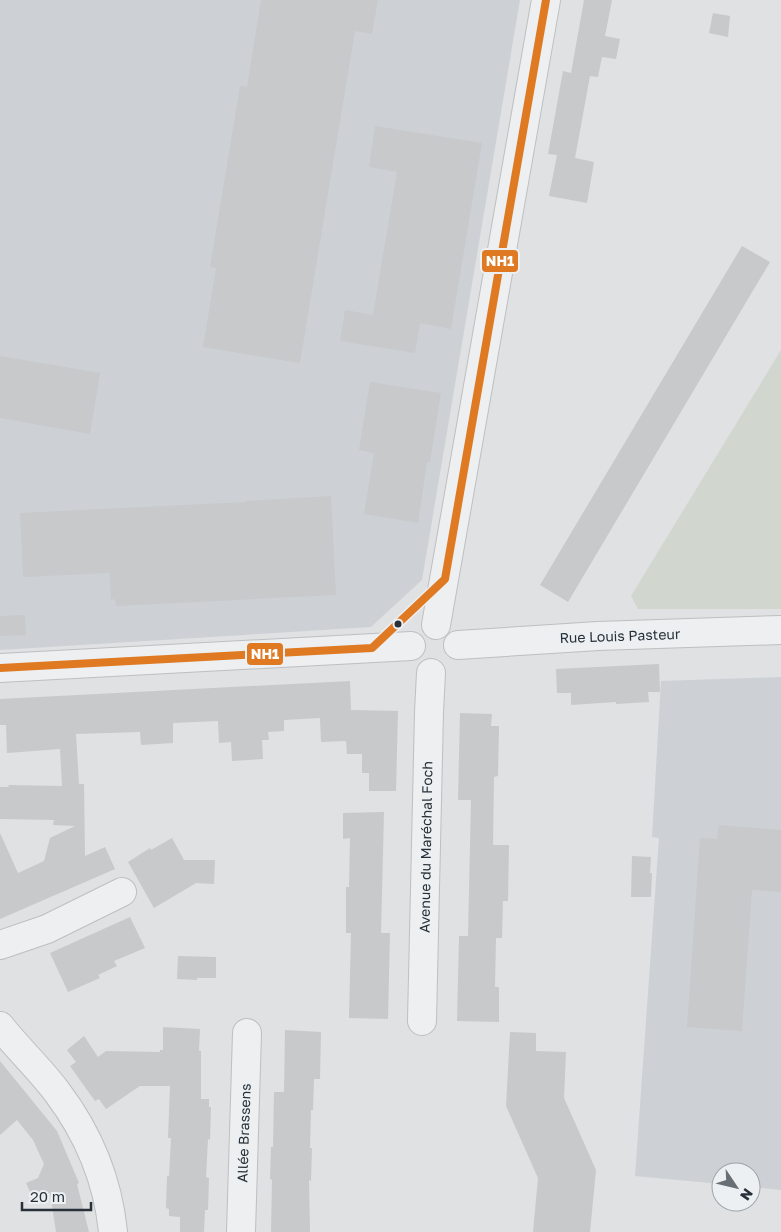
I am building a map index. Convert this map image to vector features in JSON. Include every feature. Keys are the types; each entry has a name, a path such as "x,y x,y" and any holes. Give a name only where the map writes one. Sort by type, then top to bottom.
{"street":[{"path":"436,624 546,0"},
{"path":"436,624 444,626 456,637 458,644 457,657 453,664 443,671 431,673 423,670 414,662 411,654 412,638 424,626 436,624"},
{"name":"Rue Louis Pasteur","path":"458,644 598,636 781,630"},
{"path":"0,668 411,646"},
{"name":"Avenue du Maréchal Foch","path":"422,1021 428,712 431,673"},
{"path":"0,945 47,929 122,892"},
{"path":"0,1026 54,1088 77,1121 101,1174 111,1211 113,1232"},
{"name":"Allée Brassens","path":"241,1232 247,1033"}],"shaded area":[{"path":"0,0 520,0 422,580 371,627 0,650"},
{"path":"781,350 781,609 638,609 631,596"},
{"path":"781,677 781,1190 761,1188 761,1162 711,1162 711,1183 635,1176 659,838 652,837 661,681"}],"building":[{"path":"261,0 378,0 372,34 355,31 300,363 203,347 216,268 210,267 240,86 247,87"},
{"path":"584,0 612,0 605,36 620,39 616,59 602,57 598,77 590,76 575,158 594,162 587,203 549,196 557,155 548,154 563,71 571,73"},
{"path":"713,13 730,16 728,37 709,33"},
{"path":"375,126 482,143 451,329 420,323 415,353 340,341 345,310 373,315 397,172 369,167"},
{"path":"742,246 770,262 568,602 540,585"},
{"path":"0,356 100,373 90,434 0,418"},
{"path":"370,382 441,393 430,462 427,462 418,523 364,514 374,453 359,450"},
{"path":"331,496 336,595 116,606 115,599 111,600 110,573 23,577 20,513"},
{"path":"25,615 26,635 0,636 0,616"},
{"path":"659,664 660,692 648,692 649,702 571,705 571,693 557,693 556,669"},
{"path":"350,681 351,710 398,711 396,791 369,791 369,773 362,773 362,754 347,754 346,741 321,742 320,718 284,720 284,731 268,732 269,740 262,740 263,759 232,761 231,742 219,743 218,721 173,723 173,743 141,745 140,732 76,734 79,784 84,784 85,856 105,847 115,869 0,919 0,833 18,873 44,861 50,838 75,826 53,825 54,820 0,819 0,787 9,787 8,785 62,786 60,749 7,753 6,725 0,725 0,699"},
{"path":"460,713 492,714 491,726 499,726 498,776 494,777 493,845 509,845 508,901 503,901 502,938 496,938 495,987 499,987 499,1022 457,1021 459,936 468,936 471,800 458,800"},
{"path":"384,812 381,933 390,933 388,1019 349,1018 351,933 346,933 346,887 349,887 350,838 343,839 343,813"},
{"path":"719,825 781,830 781,892 752,890 742,1031 687,1027 700,838 717,839"},
{"path":"172,838 184,860 215,860 214,884 196,883 154,908 128,862 150,848 151,850"},
{"path":"632,856 651,857 651,897 631,897"},
{"path":"130,917 145,948 114,961 117,966 98,975 100,978 68,992 50,953"},
{"path":"178,956 216,957 216,978 197,978 197,980 177,979"},
{"path":"163,1027 200,1029 201,1099 209,1099 209,1107 211,1107 206,1177 209,1178 208,1210 205,1210 204,1232 180,1232 180,1217 169,1216 169,1209 166,1208 171,1138 168,1138 170,1086 140,1086 106,1109 99,1099 95,1101 70,1066 76,1062 67,1050 84,1036 98,1057 106,1051 160,1052 160,1050 163,1050"},
{"path":"285,1030 321,1032 320,1079 314,1079 313,1110 311,1110 310,1232 271,1232 272,1180 270,1179 271,1147 273,1147 274,1092 284,1092"},
{"path":"510,1032 536,1033 536,1051 566,1052 564,1098 596,1170 590,1232 533,1232 538,1178 506,1106"},
{"path":"0,1061 57,1131 79,1183 77,1184 89,1232 56,1232 50,1193 34,1200 26,1183 38,1178 44,1164 33,1140 17,1120 0,1135"}],"transit line":[{"name":"NH1","path":"0,668 372,648 445,579 546,0"}]}
